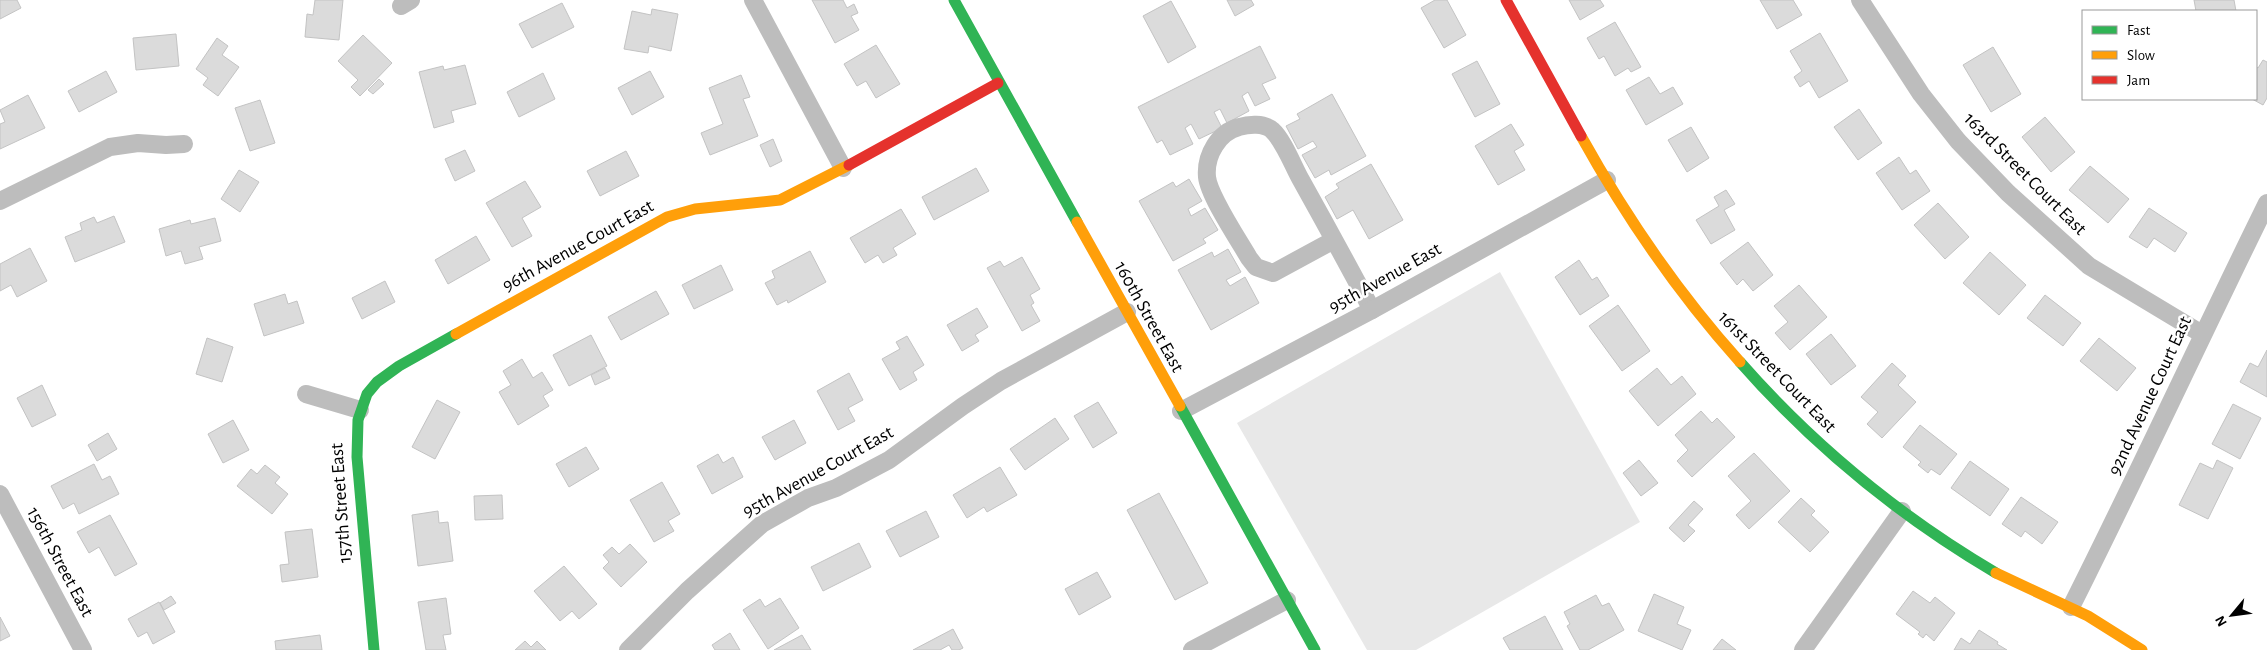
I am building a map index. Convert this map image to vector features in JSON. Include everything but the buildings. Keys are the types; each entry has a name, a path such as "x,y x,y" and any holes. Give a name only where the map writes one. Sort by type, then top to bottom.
{"street":[{"path":"753,0 843,168"},
{"name":"160th Street East","path":"954,0 1315,650"},
{"name":"161st Street Court East","path":"1506,0 1607,180 1673,280 1705,324 1798,424 1902,511 1972,558 2048,600 2071,608 2142,650"},
{"name":"163rd Street Court East","path":"1860,0 1921,94 1958,141 2008,193 2089,266 2202,334"},
{"name":"96th Avenue Court East","path":"360,410 367,394 377,382 399,366 655,222 667,216 696,209 780,200 843,168 998,82"},
{"path":"1334,240 1273,273 1256,267 1217,201 1207,177 1211,155 1221,136 1232,129 1248,125 1263,126 1272,130 1334,240 1372,310"},
{"path":"0,201 110,147 138,143 184,144"},
{"name":"95th Avenue East","path":"1181,411 1372,310 1607,180"},
{"name":"92nd Avenue Court East","path":"2071,608 2267,203"},
{"name":"95th Avenue Court East","path":"628,650 693,585 762,524 808,498 836,488 889,460 1001,381 1127,312"},
{"path":"306,394 360,410"},
{"name":"157th Street East","path":"360,410 357,457 374,650"},
{"name":"156th Street East","path":"0,494 84,650"},
{"path":"1803,650 1902,511"},
{"path":"1192,650 1287,600"}],"shaded area":[{"path":"1500,272 1640,522 1416,650 1367,650 1237,423"}],"traffic: fast":[{"path":"954,0 1077,222"},
{"path":"374,650 357,457 358,420 367,394 377,382 399,366 456,334"},
{"path":"1740,362 1797,422 1860,478 1926,528 1996,573"},
{"path":"1180,406 1315,650"}],"traffic: slow":[{"path":"1581,136 1616,196 1654,254 1695,309 1740,362"},
{"path":"456,334 667,217 695,209 780,200 849,165"},
{"path":"1077,222 1180,406"},
{"path":"1996,573 2088,616 2142,650"}],"traffic: jam":[{"path":"1506,0 1581,136"},
{"path":"849,165 998,83"}]}
